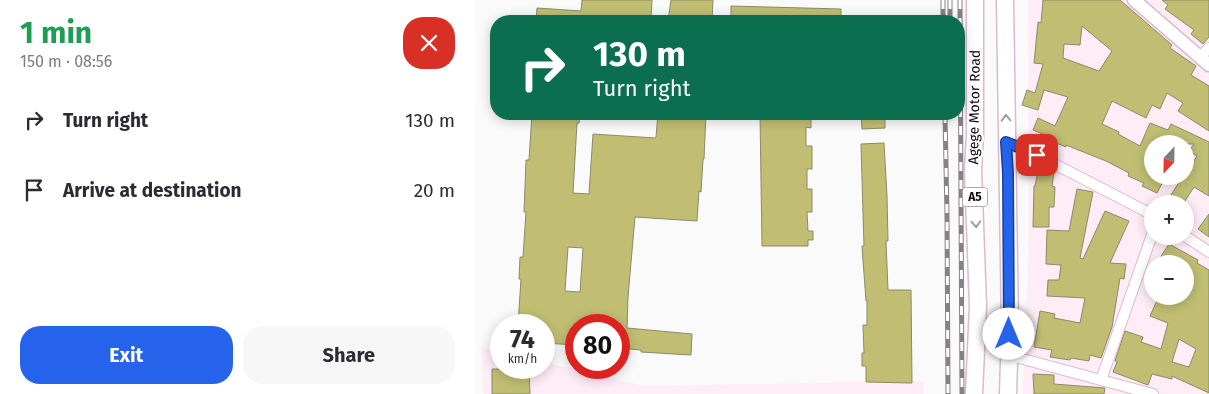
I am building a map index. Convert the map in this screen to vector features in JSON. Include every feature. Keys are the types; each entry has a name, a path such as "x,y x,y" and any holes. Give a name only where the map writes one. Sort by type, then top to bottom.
{"highway":[{"name":"Agege Motor Road","path":"974,394 978,306 973,170 975,136 975,0"},
{"path":"1005,0 1010,328 1007,394"}],"street":[{"path":"1134,0 1206,57"},
{"path":"1006,142 1037,155 1144,210"},
{"path":"1194,242 1209,252"},
{"path":"1101,380 1148,245"},
{"path":"1008,355 1153,394"}],"shaded area":[{"path":"1028,0 1209,0 1209,394 1023,394 1029,235"},
{"path":"481,347 490,349 490,379 555,379 555,365 565,367 565,379 615,379 644,386 923,381 923,394 483,394"}],"building":[{"path":"582,0 652,0 651,15 536,15 537,8 581,11"},
{"path":"671,0 713,0 712,15 669,15"},
{"path":"1043,0 1120,0 1172,45 1170,48 1196,66 1191,75 1209,86 1209,131 1178,111 1183,103 1167,93 1160,109 1152,105 1146,118 1112,101 1102,124 1119,132 1118,134 1140,146 1144,137 1144,183 1128,176 1129,173 1106,161 1049,140 1050,137 1033,130 1038,118 1055,126 1068,97 1044,90 1038,110 1022,105 1027,90 1035,93 1043,64 1034,63 1038,22 1041,23","holes":["1082,26 1112,51 1099,71 1063,58 1064,44 1080,45"]},
{"path":"1162,0 1209,0 1209,37 1203,44 1191,34 1194,30 1165,9 1168,5"},
{"path":"731,6 841,9 841,15 731,15"},
{"path":"532,120 579,120 579,123 577,123 573,193 589,194 593,134 655,138 657,120 706,120 704,159 697,221 635,217 627,314 565,314 565,344 555,344 555,314 519,314 520,257 523,257 526,212 524,212 526,160 529,160","holes":["568,247 583,248 580,292 565,291"]},
{"path":"760,120 811,120 811,128 806,127 806,146 812,146 812,169 807,169 807,189 812,189 812,212 807,212 808,231 813,231 813,240 808,240 808,246 762,246"},
{"path":"861,120 885,120 885,128 862,129"},
{"path":"1150,123 1168,130 1171,124 1209,142 1209,196 1194,187 1189,195 1171,195 1177,185 1194,185 1194,161 1197,156 1194,154 1194,135 1145,135"},
{"path":"884,143 887,196 888,290 911,290 912,383 866,382 866,366 862,366 862,353 864,353 863,325 867,325 867,301 862,246 864,246 861,144"},
{"path":"1038,171 1054,173 1052,186 1055,187 1054,207 1049,207 1049,227 1033,227 1034,186"},
{"path":"1144,183 1144,185 1161,185 1157,193 1142,186"},
{"path":"1077,189 1093,192 1080,258 1083,259 1105,211 1129,221 1110,263 1126,264 1124,279 1120,278 1112,327 1101,358 1090,355 1089,361 1050,357 1052,350 1034,347 1040,311 1055,314 1054,318 1080,323 1085,298 1047,296 1048,280 1059,280 1061,265 1046,264 1047,230 1069,231"},
{"path":"1209,214 1209,237 1198,229"},
{"path":"1168,245 1189,255 1162,255"},
{"path":"1194,258 1198,260 1197,263 1209,270 1209,393 1172,376 1172,379 1152,374 1148,385 1113,372 1125,331 1143,337 1141,342 1161,349 1168,323 1150,316 1155,305 1194,305","holes":["1179,339 1196,349 1189,367 1172,362"]},
{"path":"630,328 692,334 691,355 641,352 641,350 630,349"},
{"path":"1033,374 1054,375 1054,384 1105,388 1104,394 1034,394"},
{"path":"492,379 529,379 530,394 492,394"}],"railway":[{"path":"943,0 943,15"},
{"path":"950,0 950,15"},
{"path":"960,0 960,15"},
{"path":"945,120 948,394"},
{"path":"961,120 962,394"}],"route":[{"path":"1009,334 1008,173 1006,142 1037,155"}]}
